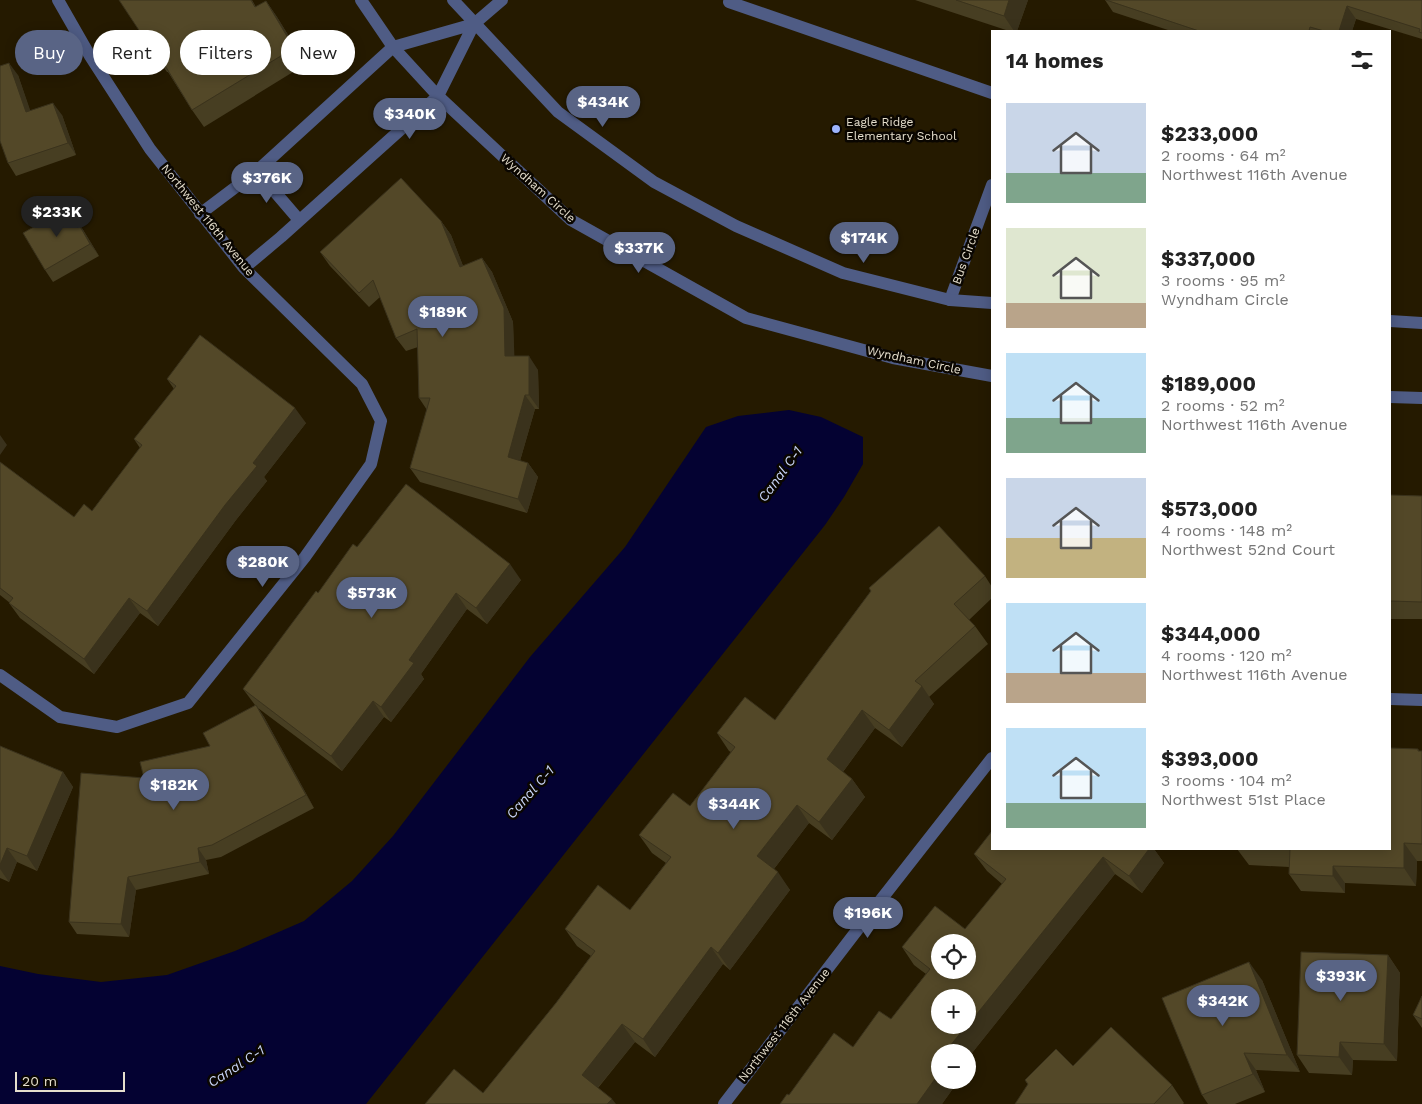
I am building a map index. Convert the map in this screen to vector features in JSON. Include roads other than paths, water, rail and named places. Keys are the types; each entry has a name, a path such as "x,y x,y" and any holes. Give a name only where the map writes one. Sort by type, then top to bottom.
{"street":[{"name":"Northwest 116th Avenue","path":"0,675 60,717 116,726 188,703 305,557 372,464 381,421 362,384 244,268 150,149 90,56 58,0"},
{"name":"Wyndham Circle","path":"361,0 394,47 438,96 571,220 746,318 894,358 991,376"},
{"path":"453,0 558,112 654,182 736,226 843,273 950,300 991,303"},
{"path":"244,268 438,96 474,24 502,0"},
{"path":"729,2 991,93"},
{"path":"200,214 257,171 394,47 474,24"},
{"path":"257,171 299,220"},
{"name":"Bus Circle","path":"950,300 991,188"},
{"path":"1391,321 1422,323"},
{"path":"1391,397 1422,398"},
{"path":"1391,699 1422,700"},
{"name":"Northwest 116th Avenue","path":"724,1104 991,759"}],"water":[{"name":"Canal C-1","path":"789,410 821,417 863,437 863,464 844,497 825,525 366,1104 0,1104 0,966 38,974 101,982 167,975 235,951 304,921 352,881 393,836 530,657 625,547 706,427 738,416"}],"place":[{"name":"Eagle Ridge Elementary School","path":"836,129"}]}
